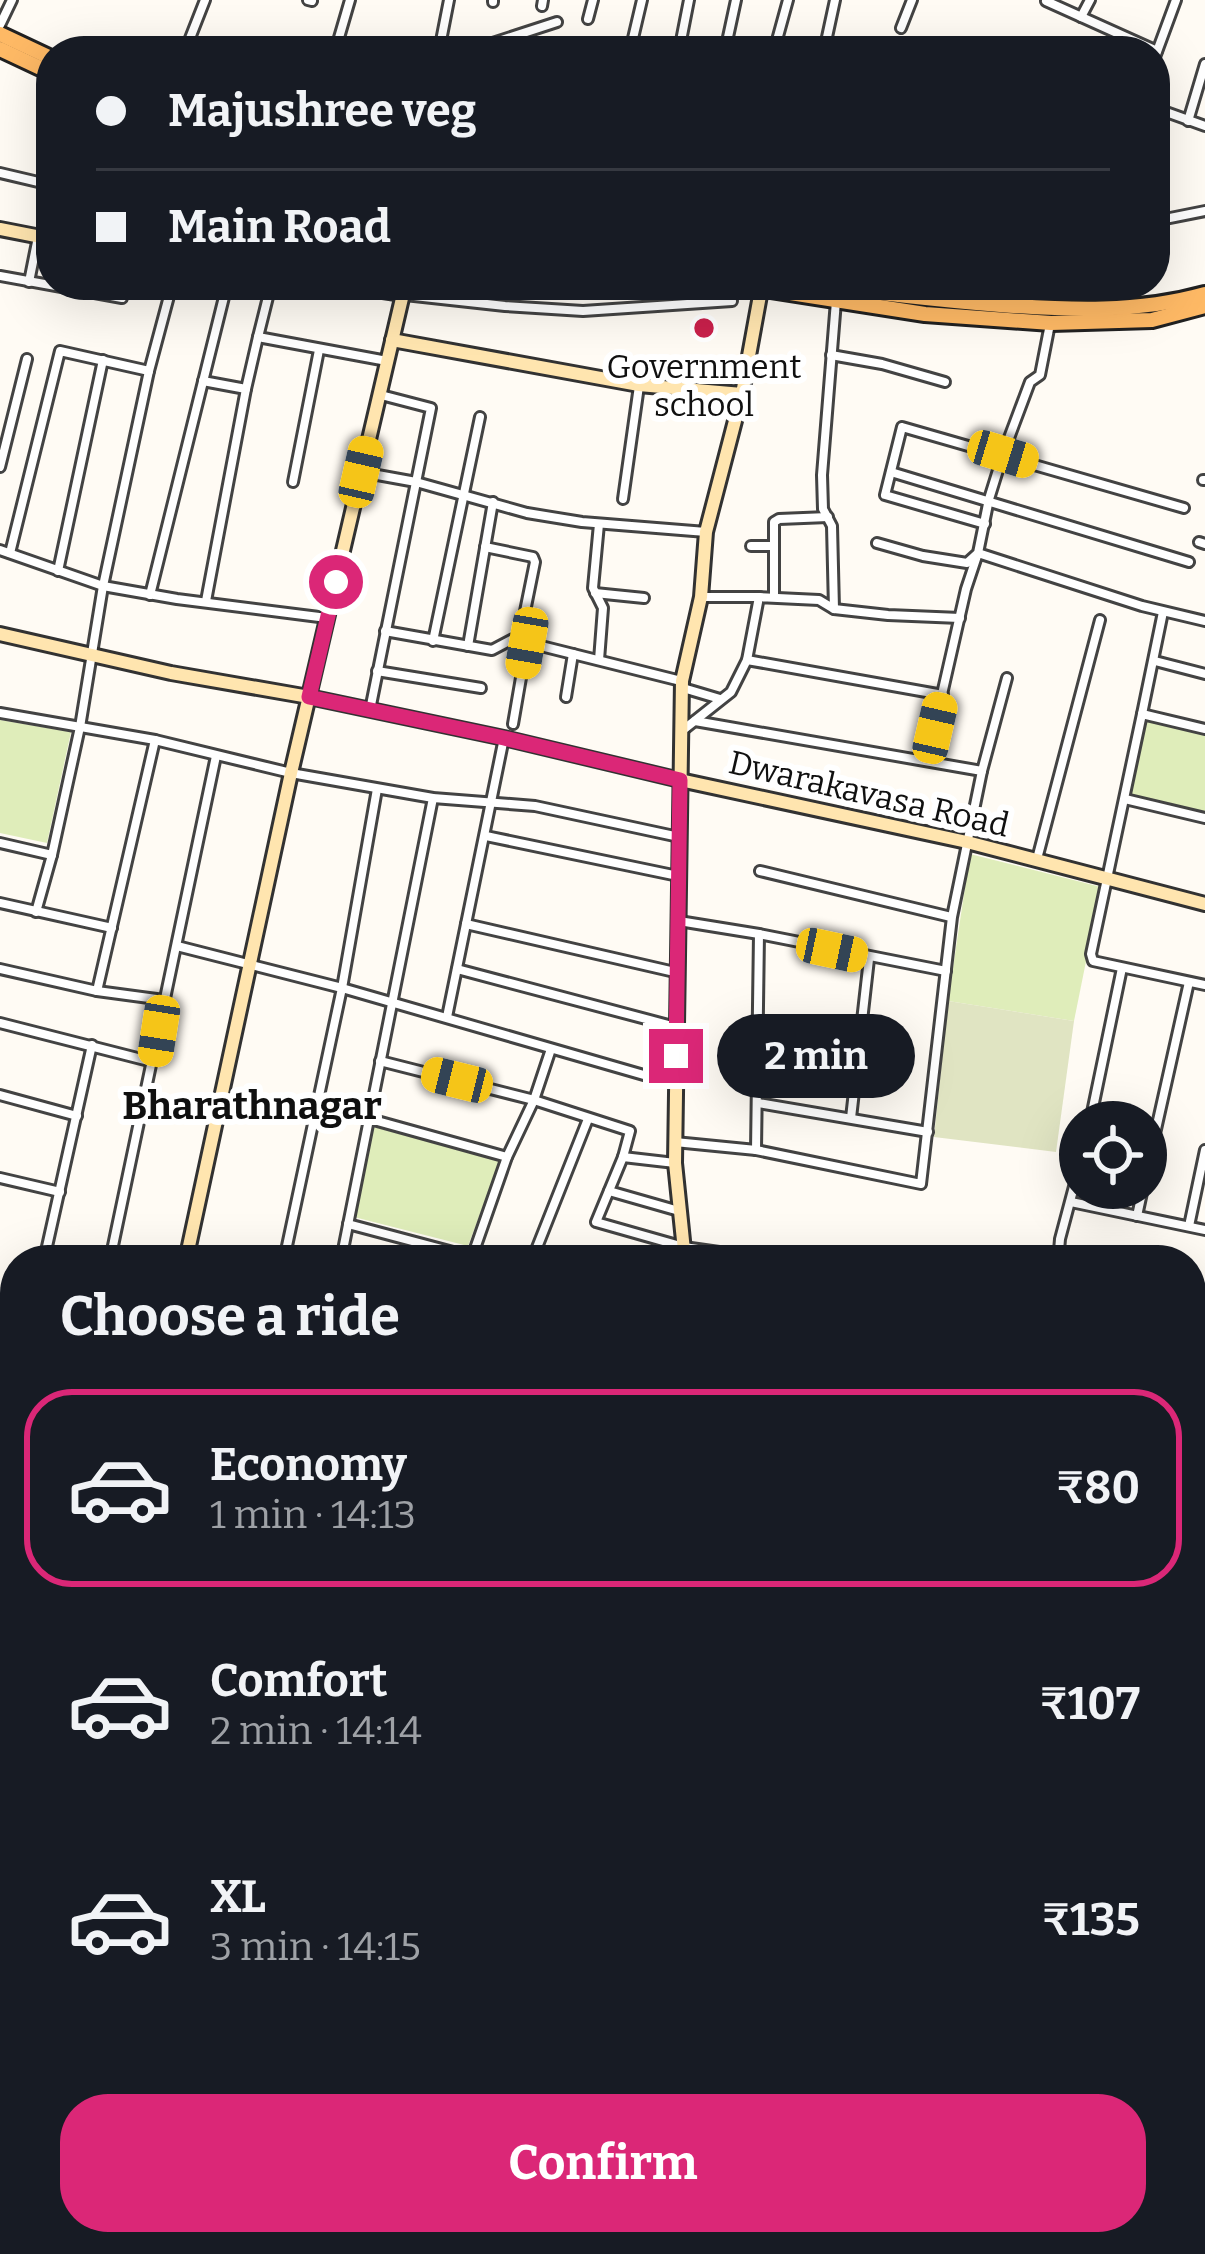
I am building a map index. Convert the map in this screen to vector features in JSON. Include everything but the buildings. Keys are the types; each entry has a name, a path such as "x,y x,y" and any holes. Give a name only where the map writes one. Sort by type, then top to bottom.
{"main road":[{"path":"0,34 36,51"},
{"path":"0,50 36,66"},
{"path":"942,300 1097,310 1167,304 1205,294"},
{"path":"880,300 926,314 1051,323 1152,320 1205,306"}],"street":[{"path":"0,25 13,0"},
{"path":"191,36 205,0"},
{"path":"340,36 350,0"},
{"path":"442,36 449,0"},
{"path":"588,19 593,0"},
{"path":"633,36 642,0"},
{"path":"682,36 689,0"},
{"path":"728,36 736,0"},
{"path":"778,36 788,0"},
{"path":"824,0 835,1 827,36"},
{"path":"901,28 912,0"},
{"path":"1082,17 1090,0"},
{"path":"1163,36 1176,0"},
{"path":"1046,1 1120,36"},
{"path":"514,36 556,22"},
{"path":"1188,121 1205,64"},
{"path":"1170,114 1205,126"},
{"path":"0,173 36,181"},
{"path":"1170,218 1205,211"},
{"path":"0,229 36,236"},
{"path":"29,282 36,261"},
{"path":"0,276 36,283"},
{"path":"36,911 80,728 103,586 168,300"},
{"path":"150,595 223,300"},
{"path":"206,602 267,300"},
{"path":"189,1245 291,773 403,300"},
{"path":"468,300 583,311 676,300"},
{"path":"683,1245 675,1163 682,684 701,597 706,532 742,394 759,300"},
{"path":"832,300 822,502 832,526 835,608"},
{"path":"927,760 989,499 1030,382 1040,375 1051,323"},
{"path":"258,338 387,362"},
{"path":"392,340 639,385 742,394"},
{"path":"149,370 64,350 58,353 5,552 103,586 327,619"},
{"path":"293,482 319,350"},
{"path":"831,355 945,382"},
{"path":"0,467 27,358"},
{"path":"58,571 103,360"},
{"path":"203,381 246,389"},
{"path":"623,499 639,385"},
{"path":"370,710 431,408 380,395"},
{"path":"433,640 479,418"},
{"path":"985,524 885,495 902,427 1184,508"},
{"path":"361,472 527,513 706,532"},
{"path":"891,472 1190,562"},
{"path":"468,646 493,502"},
{"path":"774,598 776,520 828,518"},
{"path":"599,524 594,593 603,608 599,660"},
{"path":"877,543 967,563 978,553"},
{"path":"751,546 774,546"},
{"path":"485,547 533,557 535,562 513,724"},
{"path":"978,553 1205,621"},
{"path":"594,593 644,598"},
{"path":"701,597 819,600 835,608 888,615 960,618"},
{"path":"682,731 731,692 747,660 759,597"},
{"path":"1163,612 1091,954 1093,962 1205,986"},
{"path":"1037,860 1100,620"},
{"path":"385,631 492,650 513,639 722,699"},
{"name":"Dwarakavasa Road","path":"0,634 171,673 504,738 967,842 1205,904"},
{"path":"566,697 573,654"},
{"path":"747,660 943,695"},
{"path":"1155,661 1205,674"},
{"path":"377,671 482,688"},
{"path":"675,1142 756,1150 921,1184 952,917 1007,678"},
{"path":"0,713 155,740 377,789 535,806 679,837"},
{"path":"1142,714 1205,729"},
{"path":"694,721 982,771"},
{"path":"447,1017 504,738"},
{"path":"97,991 155,740"},
{"path":"113,1245 216,756"},
{"path":"287,1245 342,988 377,789"},
{"path":"344,1245 434,798"},
{"path":"1125,799 1205,818"},
{"path":"486,836 679,876"},
{"path":"0,843 52,855"},
{"path":"760,871 952,917"},
{"path":"0,903 112,928"},
{"path":"680,921 946,971"},
{"path":"466,924 679,973"},
{"path":"756,1150 759,934"},
{"path":"178,946 675,1084"},
{"path":"851,1118 869,958"},
{"path":"1094,1101 1122,968"},
{"path":"0,969 97,991 164,1000"},
{"path":"457,969 676,1027"},
{"path":"1162,1101 1189,982"},
{"path":"0,1023 154,1062"},
{"path":"48,1245 92,1045"},
{"path":"477,1245 550,1049"},
{"path":"758,1049 858,1060"},
{"path":"380,1060 630,1131 596,1222 661,1245"},
{"path":"0,1095 77,1116"},
{"path":"758,1102 928,1132"},
{"path":"370,1119 508,1157"},
{"path":"538,1245 588,1119"},
{"path":"1190,1226 1205,1150"},
{"path":"622,1157 675,1163"},
{"path":"0,1178 60,1192"},
{"path":"609,1191 680,1210"},
{"path":"1060,1245 1069,1209"},
{"path":"1104,1209 1205,1229"},
{"path":"1137,1216 1138,1209"},
{"path":"348,1224 425,1245"}],"green space":[{"path":"1147,711 1205,726 1205,813 1126,793"},
{"path":"0,720 71,732 47,843 0,833"},
{"path":"970,854 1101,887 1074,1021 948,1001"},
{"path":"948,1001 1074,1021 1063,1101 1059,1101 1056,1152 934,1137"},
{"path":"374,1127 500,1161 468,1245 354,1217"}],"place":[{"name":"Government school","path":"704,328"}],"district":[{"name":"Bharathnagar","path":"252,1106"}],"route":[{"path":"336,582 309,697 680,780 676,1056"}]}
